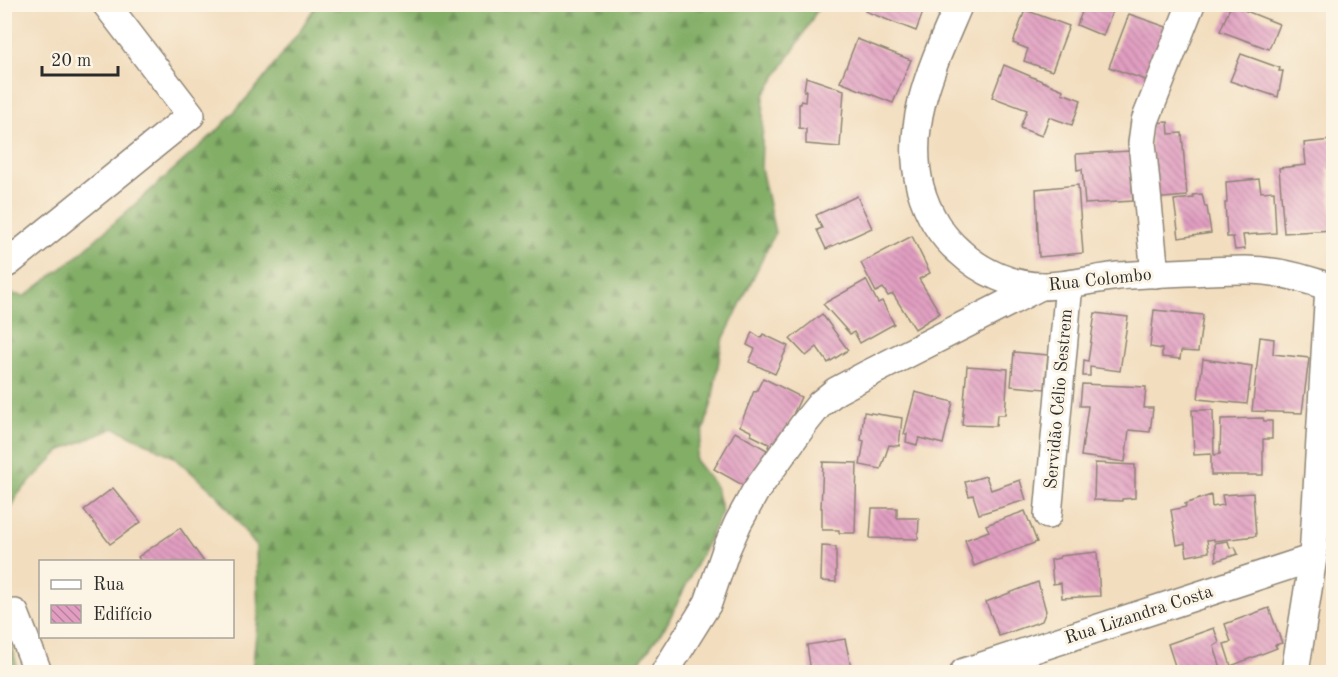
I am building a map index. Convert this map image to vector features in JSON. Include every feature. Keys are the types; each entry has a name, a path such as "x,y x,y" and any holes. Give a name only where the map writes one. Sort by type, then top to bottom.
{"street":[{"path":"6,261 191,116 106,4"},
{"name":"Rua Colombo","path":"959,4 926,89 917,123 915,162 923,199 931,216 954,247 980,268 1019,283 1041,286 1118,276 1245,270 1297,277 1331,288"},
{"path":"1155,274 1142,143 1145,121 1191,4"},
{"name":"Servidão Célio Sestrem","path":"1048,515 1069,284"},
{"path":"665,672 708,603 726,550 755,492 820,404 836,391 1041,286"},
{"path":"1295,672 1313,558 1331,288"},
{"name":"Rua Lizandra Costa","path":"964,672 1313,558"},
{"path":"15,613 38,672"}],"green space":[{"path":"316,5 820,5 764,95 761,168 775,233 722,342 712,402 695,460 715,485 722,512 667,624 632,672 252,672 258,616 256,546 218,496 174,457 115,428 61,450 18,494 5,523 5,293 25,296 75,258 220,128 262,81"},
{"path":"4,611 18,672 5,672"}],"building":[{"path":"868,4 926,4 916,31 865,11"},
{"path":"1085,4 1115,4 1103,36 1077,25"},
{"path":"1231,5 1279,24 1269,49 1220,31"},
{"path":"1025,10 1069,26 1052,71 1024,61 1028,49 1013,43"},
{"path":"1129,14 1175,30 1154,83 1109,67"},
{"path":"857,39 911,60 893,103 840,82"},
{"path":"1241,54 1283,71 1278,97 1230,81"},
{"path":"1004,65 1081,100 1072,125 1049,117 1042,136 1020,128 1027,110 992,97"},
{"path":"806,77 844,90 840,147 806,144 806,129 799,128 799,104 801,101 805,102"},
{"path":"1168,122 1169,134 1182,133 1187,196 1152,199 1150,123"},
{"path":"1331,140 1334,167 1328,168 1333,230 1284,233 1279,168 1306,165 1304,143"},
{"path":"1130,151 1133,201 1085,204 1082,169 1077,170 1076,154"},
{"path":"1259,179 1261,192 1274,191 1276,233 1243,235 1245,249 1235,250 1233,237 1227,237 1226,182"},
{"path":"1078,185 1083,253 1039,257 1036,189"},
{"path":"1202,194 1205,207 1207,207 1211,233 1179,238 1174,200 1194,198 1193,195"},
{"path":"857,196 872,228 826,249 817,230 822,228 816,215"},
{"path":"912,236 930,273 919,279 940,313 915,329 893,294 888,296 883,288 876,292 861,263"},
{"path":"866,280 878,303 882,301 894,324 860,343 854,332 850,334 823,304"},
{"path":"1154,310 1203,315 1198,352 1181,351 1180,359 1162,357 1162,349 1150,347"},
{"path":"1095,313 1128,317 1120,371 1090,367 1090,376 1083,376 1084,360 1088,361"},
{"path":"822,314 848,350 828,363 817,347 806,356 790,339"},
{"path":"752,332 761,338 763,334 788,346 775,374 749,362 755,349 747,345"},
{"path":"1260,337 1274,339 1273,354 1309,358 1302,413 1252,411"},
{"path":"1014,352 1048,355 1045,389 1011,386"},
{"path":"1203,359 1252,366 1247,404 1198,399"},
{"path":"967,366 1008,369 1005,415 997,415 996,426 962,425"},
{"path":"763,378 801,397 776,452 768,447 769,444 751,435 752,432 740,426 754,391 756,392"},
{"path":"1082,384 1146,387 1144,408 1153,408 1150,432 1129,430 1125,462 1081,456 1088,406 1080,406"},
{"path":"915,392 953,402 943,444 919,438 917,445 906,442 907,434 904,434"},
{"path":"1192,410 1213,410 1214,455 1220,454 1221,419 1263,418 1264,421 1272,421 1272,439 1263,439 1263,475 1211,475 1211,454 1194,455"},
{"path":"864,412 902,418 899,446 889,445 881,469 860,465 864,441 861,440"},
{"path":"735,432 767,450 746,487 714,469"},
{"path":"823,462 857,463 855,533 822,530"},
{"path":"1095,463 1135,465 1135,498 1122,499 1122,501 1094,500"},
{"path":"986,476 991,490 1020,480 1026,500 979,514 973,495 969,496 965,482"},
{"path":"113,488 141,522 110,544 84,510"},
{"path":"1253,493 1256,536 1207,540 1209,552 1187,556 1185,543 1177,545 1171,510 1186,507 1185,504 1211,495 1212,507 1224,505 1222,495"},
{"path":"872,508 897,508 897,518 919,518 918,539 870,538"},
{"path":"1025,511 1037,542 974,566 965,540 989,531 986,525"},
{"path":"180,528 203,560 140,560 138,557"},
{"path":"1228,541 1230,548 1235,547 1238,554 1216,561 1215,543"},
{"path":"822,546 836,547 836,582 821,581"},
{"path":"1097,552 1100,596 1062,598 1061,583 1053,584 1051,560 1060,556"},
{"path":"1038,582 1046,611 1042,621 999,636 986,602"},
{"path":"1269,608 1282,643 1275,645 1277,648 1231,666 1224,644 1231,642 1225,624"},
{"path":"1214,628 1219,643 1214,646 1221,669 1211,672 1177,672 1168,644"},
{"path":"845,639 852,672 811,672 807,645"}]}
